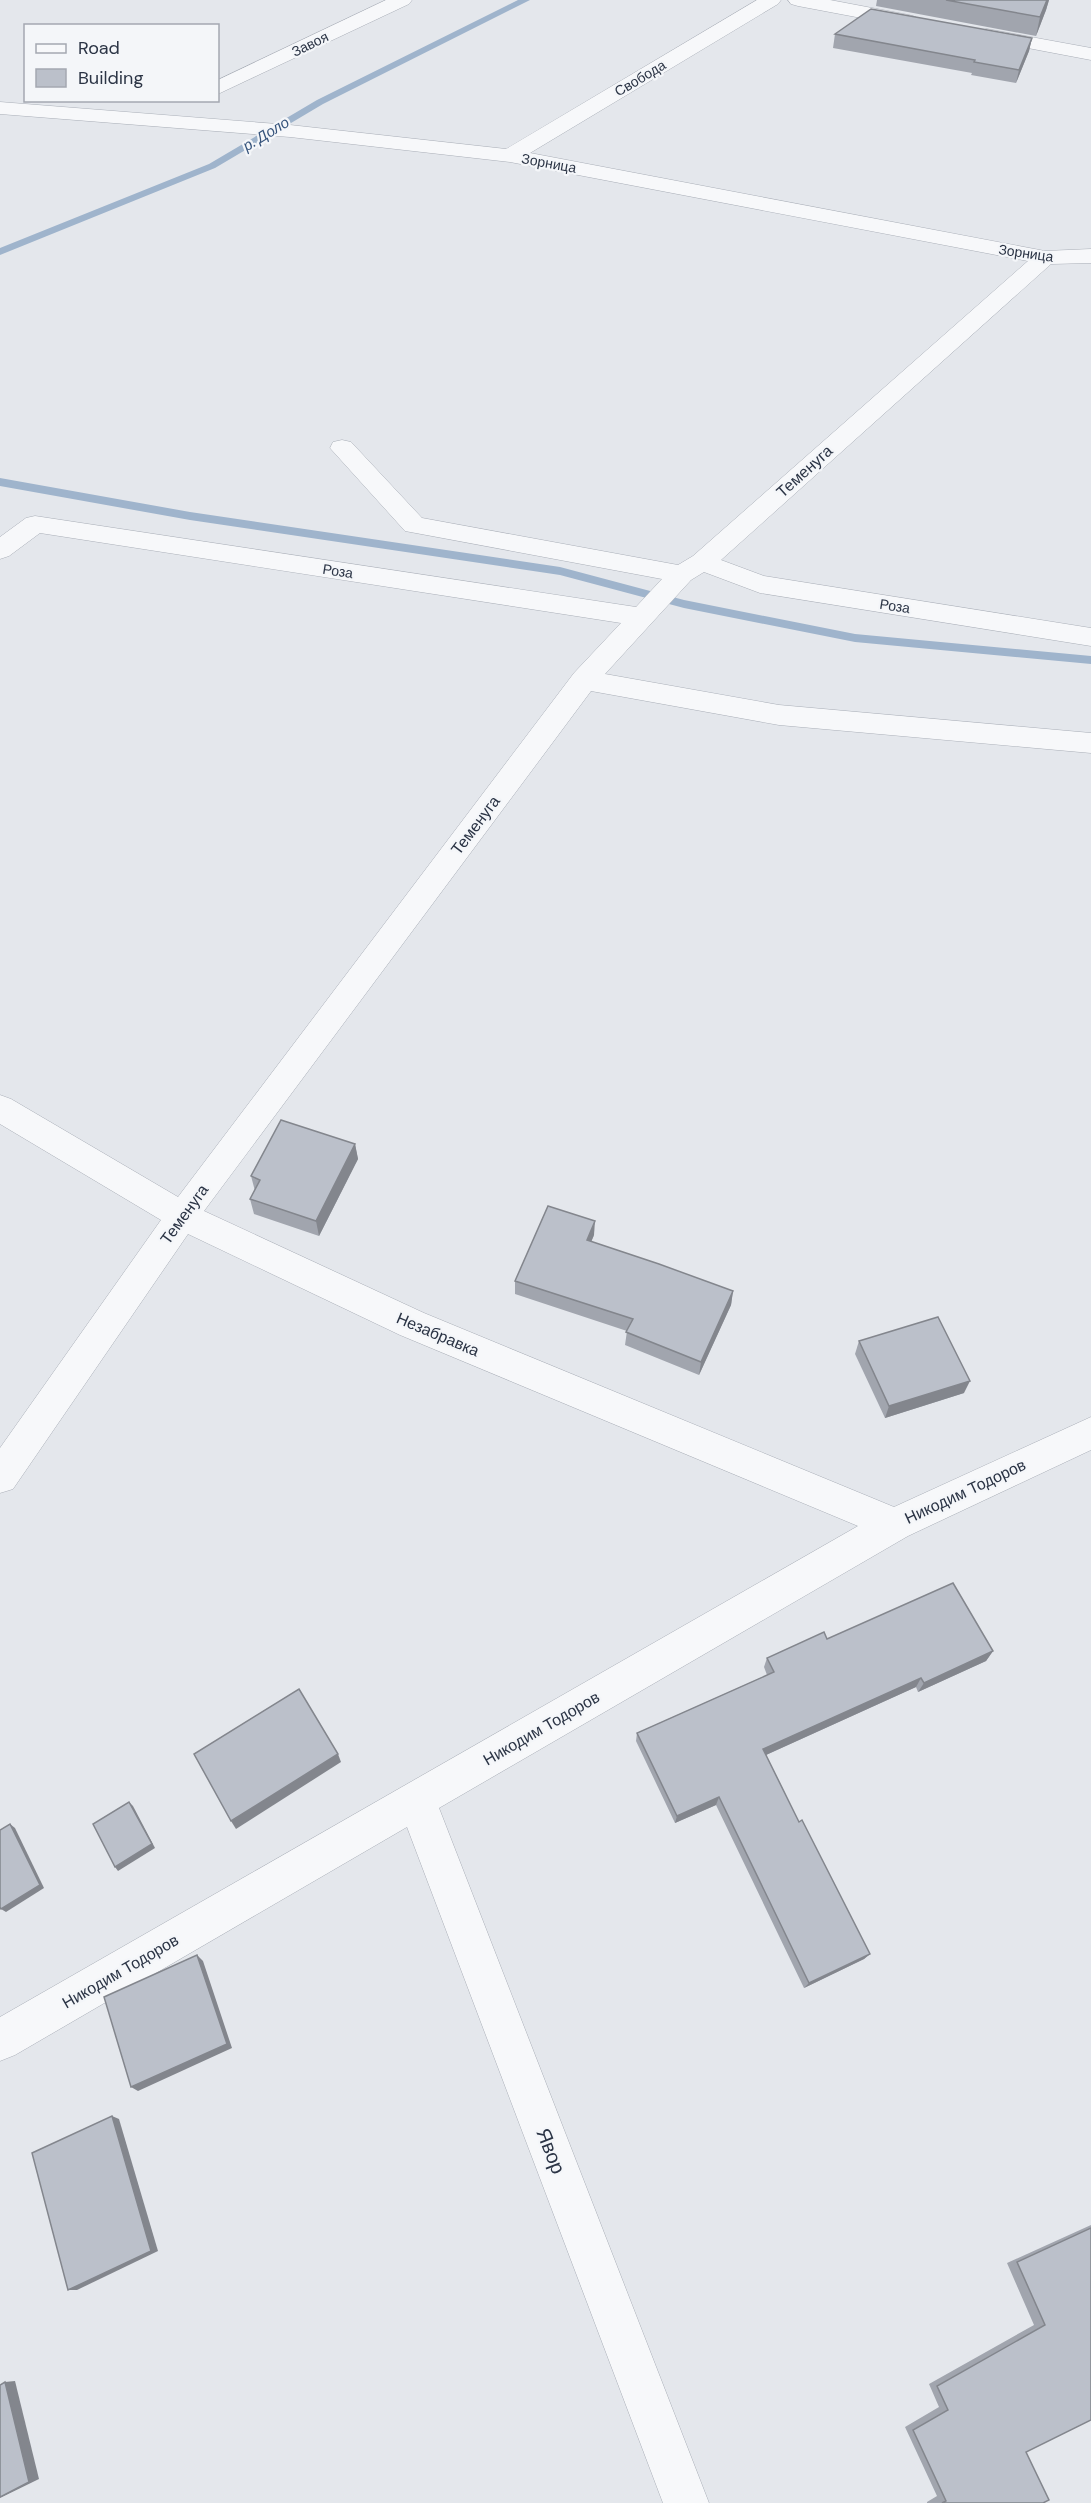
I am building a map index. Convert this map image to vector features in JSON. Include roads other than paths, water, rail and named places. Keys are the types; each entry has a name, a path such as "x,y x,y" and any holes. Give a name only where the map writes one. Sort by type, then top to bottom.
{"street":[{"name":"Завоя","path":"219,88 402,0"},
{"name":"Свобода","path":"510,156 771,0"},
{"path":"798,0 927,24"},
{"path":"962,30 1091,54"},
{"path":"153,119 188,102"},
{"name":"Зорница","path":"0,108 290,131 510,156 1045,258 1091,256"},
{"name":"Теменуга","path":"0,1477 182,1216 584,680 641,617 692,568 1045,258"},
{"name":"Роза","path":"342,448 414,525 692,568 760,584 1091,637"},
{"name":"Роза","path":"0,550 35,524 641,617"},
{"path":"584,680 779,715 1091,743"},
{"name":"Незабравка","path":"0,1108 182,1216 412,1324 895,1524"},
{"name":"Никодим Тодоров","path":"0,2040 895,1524 1091,1433"},
{"name":"Явор","path":"416,1800 686,2503"}],"waterway":[{"name":"р. Доло","path":"0,252 212,166 320,102 525,0"},
{"path":"0,482 190,516 560,571 684,604 855,638 1091,660"}]}
